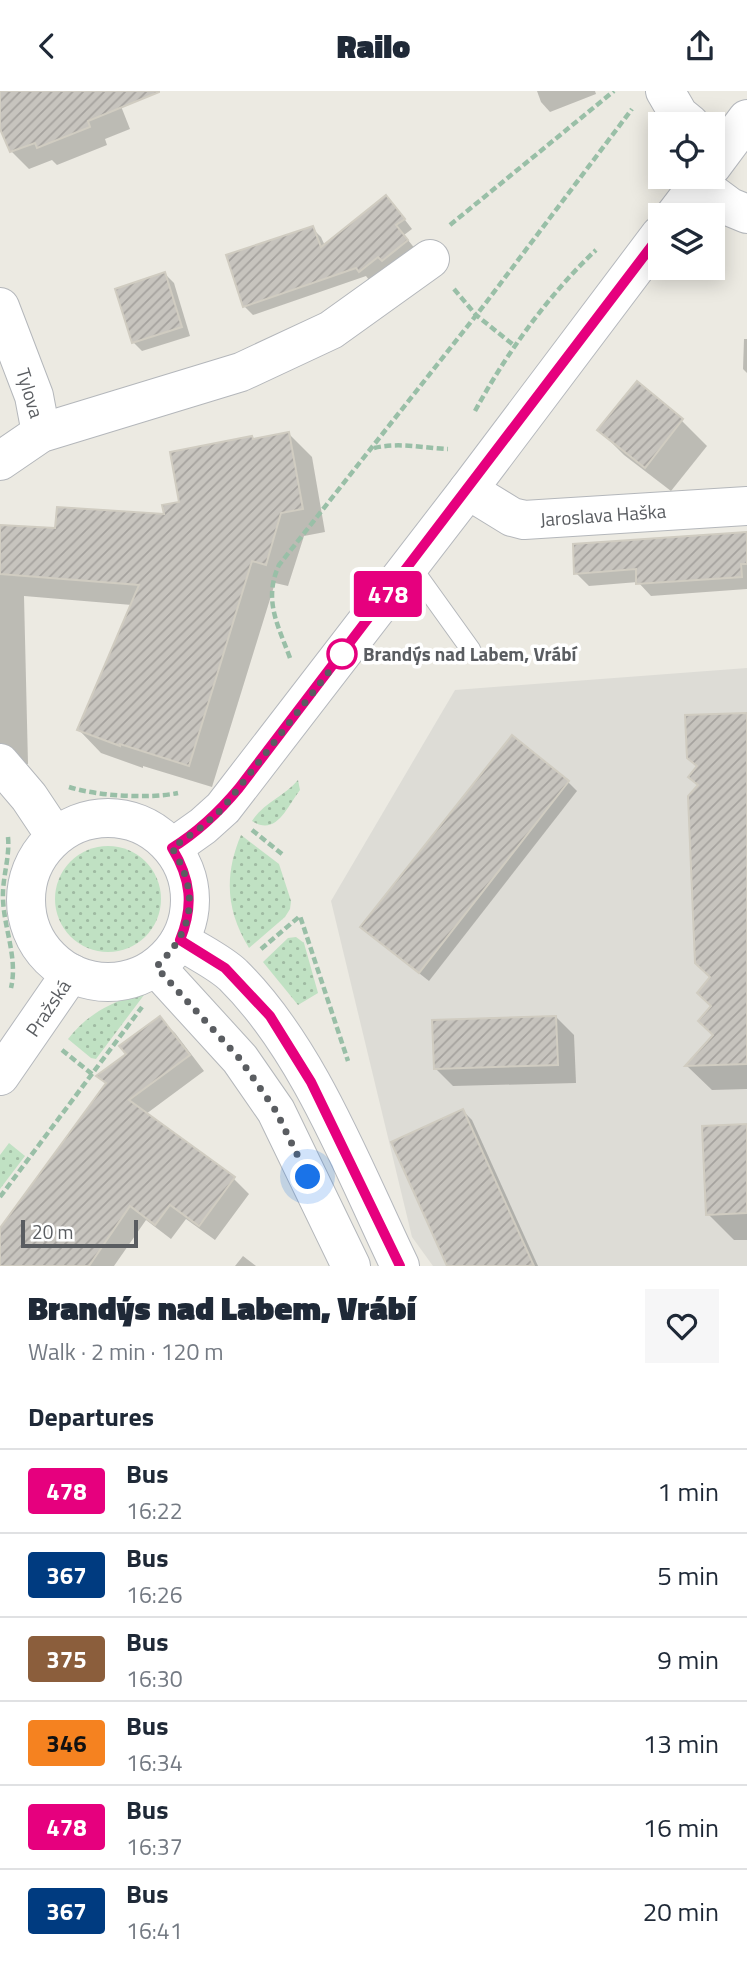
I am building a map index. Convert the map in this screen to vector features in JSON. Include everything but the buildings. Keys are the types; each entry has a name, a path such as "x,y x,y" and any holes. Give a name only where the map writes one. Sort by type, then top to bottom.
{"main road":[{"path":"649,100 675,112"},
{"path":"725,145 747,119"},
{"path":"722,189 730,207 747,214"},
{"path":"172,848 223,808 410,565 459,475 648,249"},
{"path":"41,433 241,372 331,331 430,259"},
{"name":"Tylova","path":"0,307 34,396 41,433 0,461"},
{"name":"Jaroslava Haška","path":"459,475 512,517 524,520 747,506"},
{"path":"0,763 29,797 55,836"},
{"name":"Pražská","path":"107,817 143,825 159,835 172,848 183,865 190,903 187,922 168,953 140,975 114,981 88,979 71,973 56,963 44,950 34,935 26,900 30,873 43,849 55,836 71,826 107,817"},
{"path":"168,953 192,1006 240,1059 276,1111 351,1266"},
{"path":"168,953 225,968 270,1016 311,1082 400,1266"},
{"name":"Pražská","path":"0,1076 71,973"}],"lane":[{"path":"410,565 471,650"}],"path":[{"path":"516,347 476,316 430,259 438,235 614,91"},
{"path":"290,659 271,607 274,577 279,565 649,100"},
{"path":"473,415 491,381 516,347 574,271 601,246"},
{"path":"373,448 407,445 454,449 459,475"},
{"path":"65,785 88,793 155,797 186,789"},
{"path":"243,823 282,854"},
{"path":"8,834 9,852 2,898 13,965 10,994"},
{"path":"256,954 300,916"},
{"path":"0,1197 148,1001 176,999 192,1006"},
{"path":"62,1049 92,1074"}],"shaded area":[{"path":"747,668 747,1266 433,1266 412,1237 331,901 455,690"}],"green space":[{"path":"298,780 300,790 280,818 268,825 252,821 262,809"},
{"path":"241,835 279,864 291,901 285,917 249,948 236,920 230,893 232,864"},
{"path":"108,846 128,850 145,862 157,879 161,899 157,919 145,936 128,948 108,952 88,948 71,936 59,919 55,899 59,879 71,862 88,850"},
{"path":"296,937 304,943 318,993 298,1005 263,962 288,938"},
{"path":"134,995 144,995 96,1059 68,1039 97,1012"},
{"path":"9,1143 25,1156 0,1189 0,1155"}],"bus line":[{"name":"478","path":"400,1266 311,1082 270,1016 225,968 180,940 190,903 183,865 172,848 203,826 223,808 239,788 648,251"}],"place":[{"name":"Brandýs nad Labem, Vrábí","path":"342,654"}],"route":[{"path":"308,1177 276,1111 240,1059 156,967 180,940 190,903 183,865 172,848 187,839 223,808 349,646 342,654"}]}
